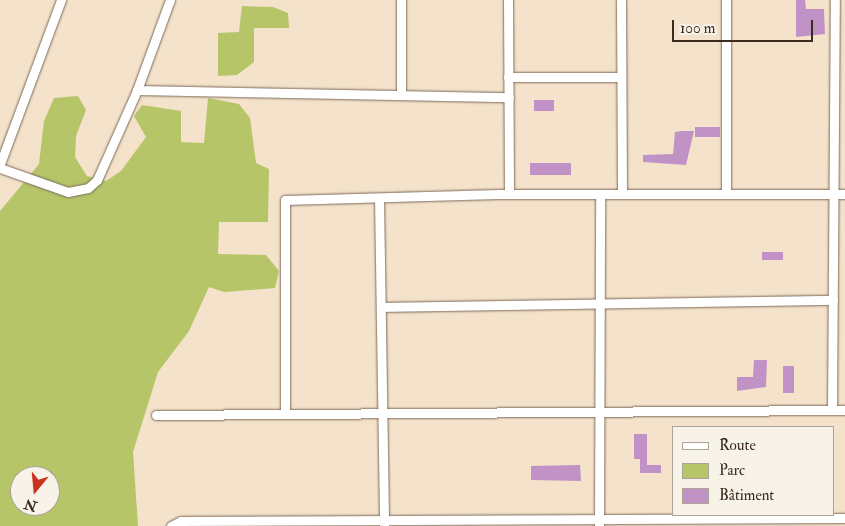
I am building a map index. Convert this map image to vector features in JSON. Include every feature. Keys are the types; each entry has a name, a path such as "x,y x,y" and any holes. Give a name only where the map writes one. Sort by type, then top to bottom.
{"street":[{"path":"0,164 61,0"},
{"path":"0,168 68,192 88,188 97,180 137,90 170,0"},
{"path":"401,0 401,93"},
{"path":"508,0 509,194"},
{"path":"621,0 622,194"},
{"path":"726,0 726,194"},
{"path":"832,409 835,0"},
{"path":"508,77 620,77"},
{"path":"834,89 845,89"},
{"path":"137,90 401,93 508,97"},
{"path":"285,412 285,200 509,194 845,194"},
{"path":"599,522 600,194"},
{"path":"379,198 383,307 384,523"},
{"path":"383,307 833,300"},
{"path":"156,415 285,412 845,410"},
{"path":"171,526 181,520 486,523 788,522 845,518"}],"green space":[{"path":"242,6 273,7 288,13 289,28 254,28 254,62 237,75 218,76 218,33 239,32"},
{"path":"78,96 86,110 76,136 75,157 87,176 106,181 121,171 146,137 134,116 142,105 181,111 181,142 204,143 208,98 239,104 250,118 256,163 269,169 268,222 219,222 218,254 266,255 279,271 275,288 224,292 209,287 189,331 158,372 133,452 138,526 0,526 0,211 39,164 44,121 54,98"}],"building":[{"path":"796,0 805,0 806,9 824,9 825,34 796,37"},
{"path":"534,100 554,100 554,111 534,111"},
{"path":"695,127 720,127 720,137 695,137"},
{"path":"694,131 686,165 643,162 643,155 673,154 675,132"},
{"path":"530,163 571,163 571,175 530,175"},
{"path":"762,252 783,252 783,260 762,260"},
{"path":"754,360 767,360 766,387 737,391 737,377 753,377"},
{"path":"783,366 794,366 794,393 783,393"},
{"path":"634,434 647,434 647,465 661,465 661,473 640,473 640,459 634,459"},
{"path":"580,465 581,481 531,480 531,466"}]}
